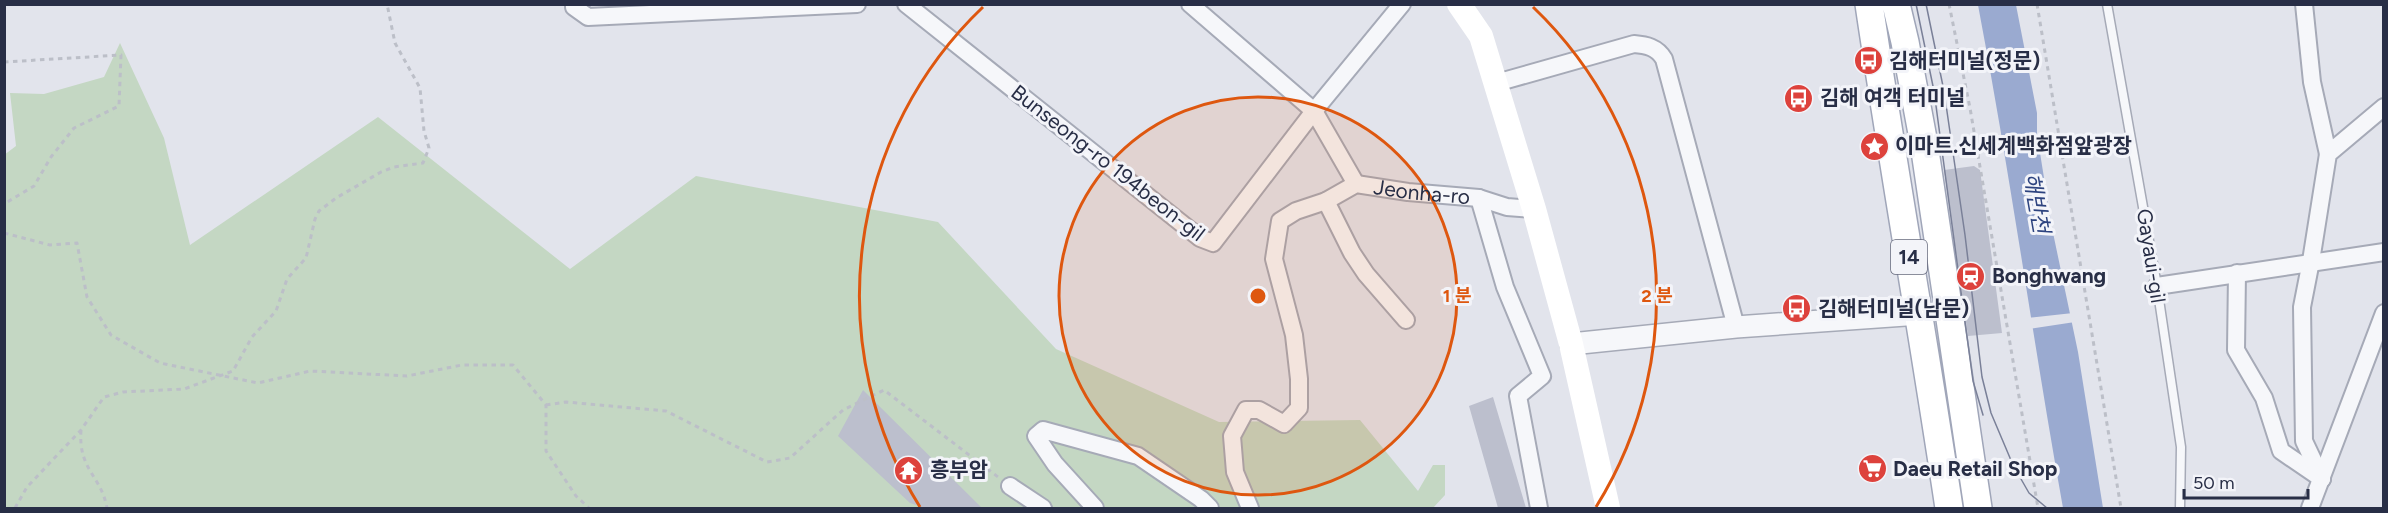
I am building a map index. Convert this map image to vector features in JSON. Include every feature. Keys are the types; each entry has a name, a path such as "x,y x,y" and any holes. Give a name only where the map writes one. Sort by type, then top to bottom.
{"main road":[{"path":"1459,4 1481,36 1534,209 1571,344 1608,508"},
{"name":"14","path":"1869,4 1897,192 1920,314 1949,508"},
{"path":"1896,4 1924,144 1978,508"}],"street":[{"path":"574,4 574,7 588,17 858,4"},
{"name":"Bunseong-ro 194beon-gil","path":"906,4 1200,238 1213,243 1314,111 1402,4"},
{"path":"1190,4 1314,111 1356,184"},
{"path":"2304,4 2312,82 2328,154 2302,307 2304,441 2322,479"},
{"path":"1496,83 1634,44 1652,47 1660,52 1664,59 1736,327"},
{"path":"2328,154 2384,108"},
{"name":"Jeonha-ro","path":"1250,508 1235,472 1232,436 1246,410 1259,410 1284,424 1299,408 1299,379 1294,335 1274,259 1280,221 1296,211 1326,201 1356,184 1408,192 1479,198 1507,207 1534,209"},
{"path":"1479,198 1505,287 1542,376 1518,396 1539,508"},
{"path":"1326,201 1352,253 1366,274 1407,320"},
{"path":"2157,286 2311,261 2384,252"},
{"path":"2237,273 2236,350 2264,398 2281,451 2322,479"},
{"path":"2310,508 2384,313"},
{"path":"1571,344 1736,327 1920,314"},
{"path":"1095,508 1055,464 1036,436 1043,430 1138,456 1201,499 1210,508"},
{"path":"1010,486 1043,508"}],"lane":[{"name":"Gayaui-gil","path":"2107,4 2157,286 2181,447 2180,508"}],"path":[{"path":"15,508 27,487 81,430 98,404 110,394 184,389 233,371 252,337 276,311 287,279 306,258 315,219 320,211 336,198 381,172 394,167 423,163 429,148 424,131 420,88 395,43 387,4"},
{"path":"1948,4 1970,108 2038,508"},
{"path":"2037,4 2121,508"},
{"path":"4,62 121,55 119,106 74,128 51,157 34,186 4,204"},
{"path":"4,233 50,245 77,243 87,297 111,335 160,363 258,383 310,371 407,376 462,365 513,365 546,405 546,451 576,496 590,508"},
{"path":"546,405 566,402 666,411 767,462 790,458 843,410 884,390 1010,486"},
{"path":"81,430 82,457 101,490 107,508"}],"green space":[{"path":"120,43 164,138 190,245 378,117 570,269 696,176 938,222 1056,349 1219,422 1360,420 1418,491 1433,465 1445,465 1445,495 1433,508 5,508 4,155 16,146 10,93 44,94 104,77"}],"water":[{"name":"해반천","path":"1978,5 2016,5 2037,113 2037,134 2052,228 2078,352 2103,508 2063,508"}],"pier":[{"path":"2073,313 2075,322 2029,329 2027,318"}],"building":[{"path":"1974,166 1980,170 2002,333 1968,336 1944,170"},
{"name":"흥부암","path":"863,390 982,508 925,508 910,503 838,436"},
{"path":"1493,397 1526,508 1498,508 1469,406"}],"tram line":[{"path":"1916,4 1934,91 1973,381 1983,415"},
{"path":"1926,4 1944,91 1965,235 1982,377 1991,413 2013,465 2029,493 2047,508"}],"place":[{"name":"김해터미널(정문)","path":"1868,61"},
{"name":"김해 여객 터미널","path":"1799,98"},
{"name":"이마트.신세계백화점앞광장","path":"1874,146"},
{"name":"Bonghwang","path":"1971,276"},
{"name":"김해터미널(남문)","path":"1797,309"},
{"name":"Daeu Retail Shop","path":"1872,469"},
{"name":"흥부암","path":"909,470"}]}
